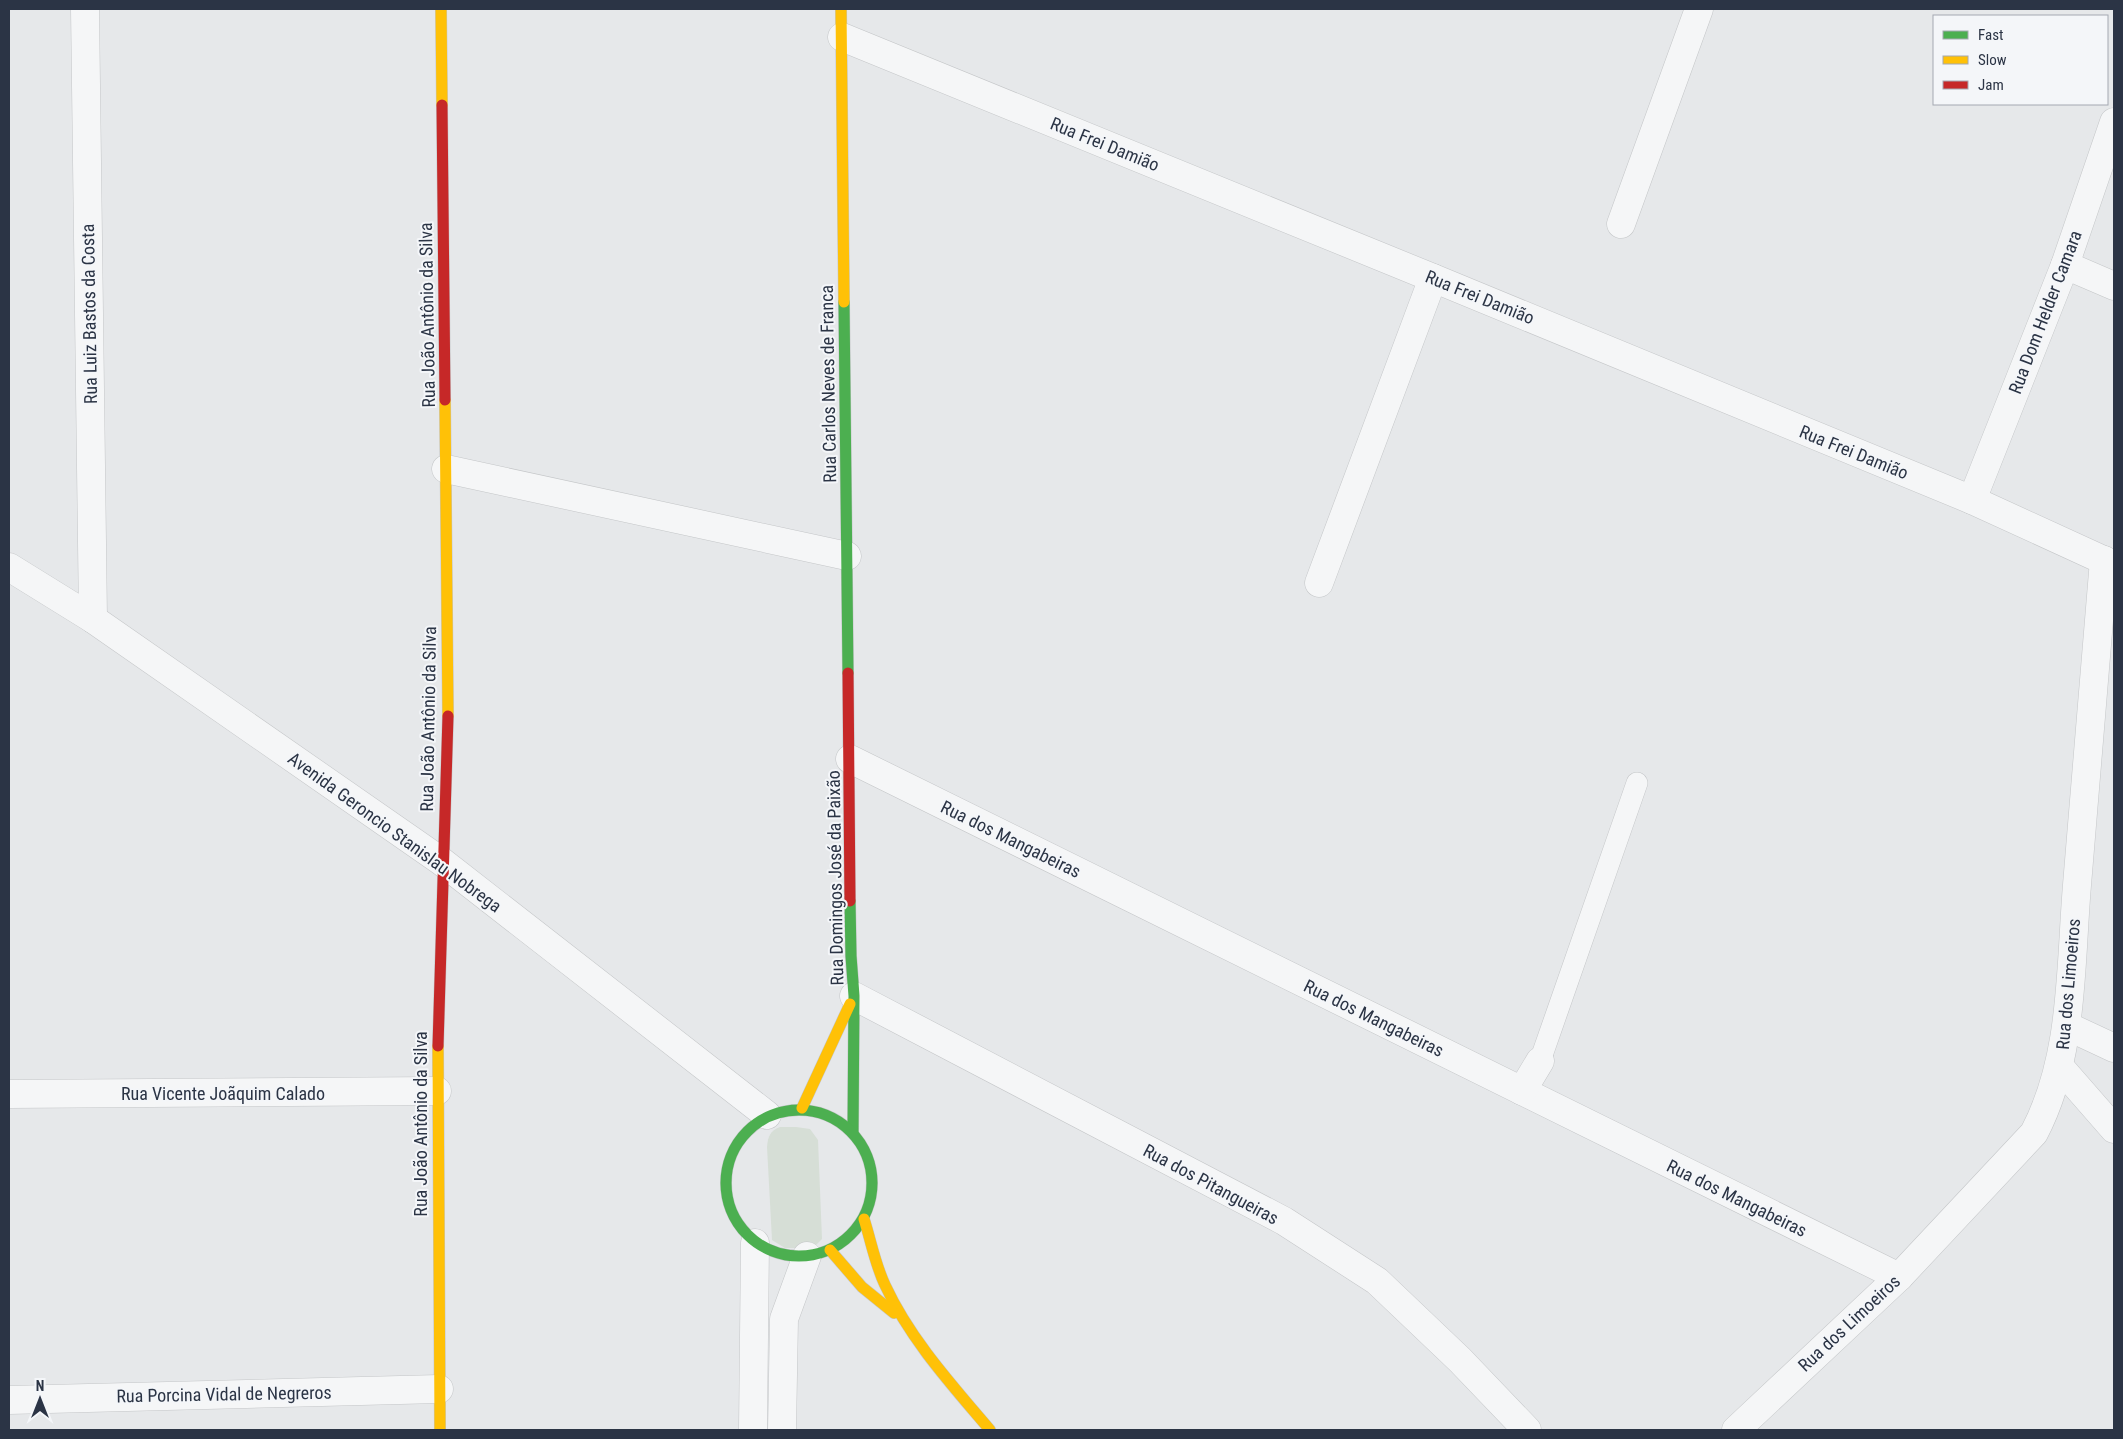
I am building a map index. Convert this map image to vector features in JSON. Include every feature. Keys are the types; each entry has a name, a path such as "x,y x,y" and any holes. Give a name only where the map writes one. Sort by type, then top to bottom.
{"main road":[{"name":"Rua João Antônio da Silva","path":"440,1430 437,1091 441,861 448,749 441,9"},
{"name":"Rua Carlos Neves de Franca","path":"841,9 850,759"},
{"name":"Rua Domingos José da Paixão","path":"850,759 854,1132"},
{"name":"Rua Domingos José da Paixão","path":"802,1108 854,996"},
{"name":"Rua Domingos José da Paixão","path":"802,1108 828,1115 854,1132 863,1145 874,1181 864,1219 849,1237 819,1253 789,1256 771,1251 756,1243 731,1213 724,1176 738,1140 767,1115 802,1108"},
{"path":"864,1219 884,1283 905,1322 925,1353 990,1430"},
{"path":"819,1253 905,1322"}],"street":[{"name":"Rua Luiz Bastos da Costa","path":"85,9 93,619"},
{"path":"1621,224 1699,9"},
{"name":"Rua Frei Damião","path":"842,37 1972,500 2109,562"},
{"name":"Rua Dom Helder Camara","path":"1972,500 2065,265 2114,122"},
{"path":"2065,265 2114,286"},
{"path":"1319,583 1433,278"},
{"path":"446,469 847,556"},
{"name":"Rua dos Limoeiros","path":"1736,1430 1899,1277 2034,1133 2046,1111 2059,1066 2067,1026 2071,952 2109,562"},
{"name":"Avenida Geroncio Stanislau Nobrega","path":"9,567 93,619 441,861 767,1115"},
{"name":"Rua dos Mangabeiras","path":"850,759 1899,1277"},
{"name":"Rua dos Pitangueiras","path":"854,996 1284,1221 1377,1281 1460,1360 1527,1430"},
{"path":"2067,1026 2114,1048"},
{"path":"1522,1092 1540,1061"},
{"path":"2059,1066 2114,1129"},
{"name":"Rua Vicente Joãquim Calado","path":"9,1094 437,1091"},
{"path":"753,1430 756,1243"},
{"path":"782,1430 784,1319 819,1253"},
{"name":"Rua Porcina Vidal de Negreros","path":"9,1400 439,1389"}],"lane":[{"path":"1540,1061 1637,783"}],"shaded area":[{"path":"780,1127 810,1129 818,1140 822,1239 813,1248 785,1248 772,1240 767,1147 770,1134"}],"traffic: fast":[{"path":"844,302 848,673"},
{"path":"850,901 854,996 853,1132"},
{"path":"799,1110 827,1115 851,1131 867,1155 872,1183 867,1211 851,1235 827,1251 799,1256 771,1251 747,1235 731,1211 726,1183 731,1155 747,1131 771,1115 799,1110"}],"traffic: slow":[{"path":"441,9 442,105"},
{"path":"841,9 844,302"},
{"path":"445,400 448,716"},
{"path":"802,1108 850,1004"},
{"path":"438,1046 440,1430"},
{"path":"864,1219 882,1277 906,1324 932,1360 990,1430"},
{"path":"830,1250 862,1287 894,1313"}],"traffic: jam":[{"path":"442,105 445,400"},
{"path":"848,673 850,901"},
{"path":"438,1046 448,716"}]}
